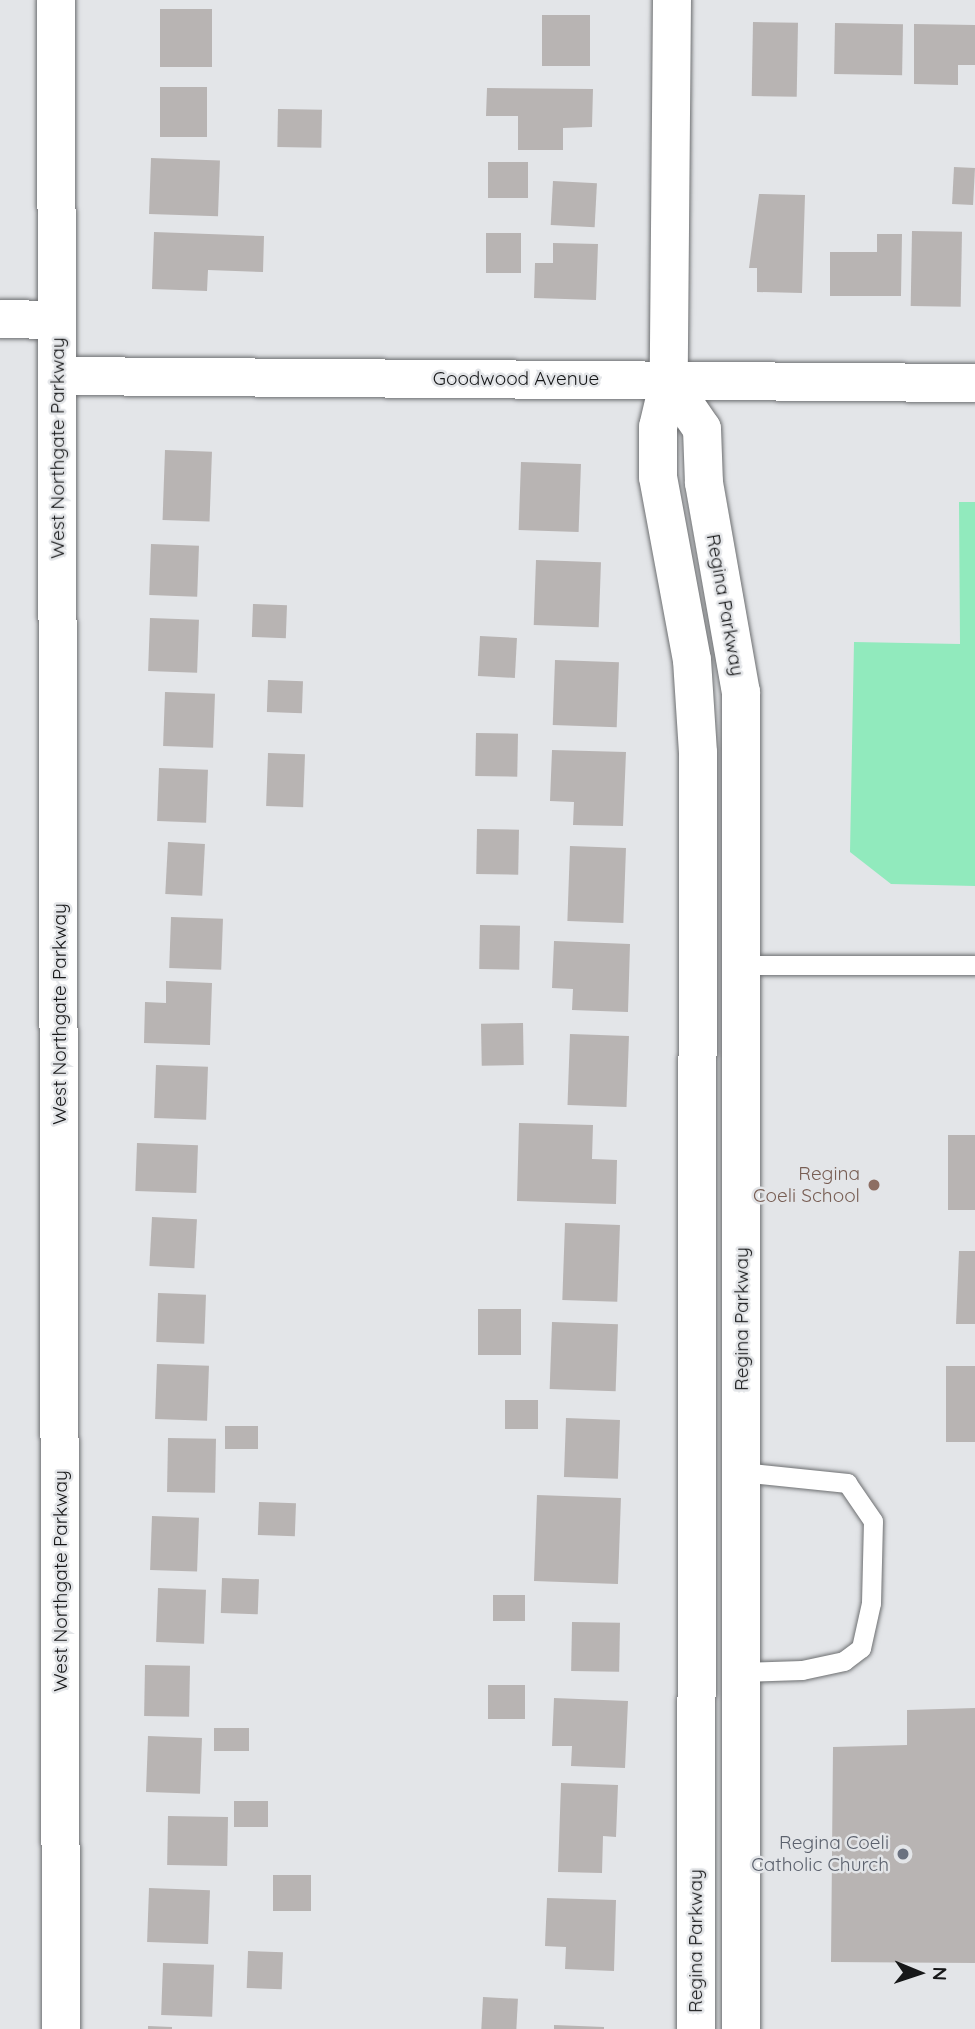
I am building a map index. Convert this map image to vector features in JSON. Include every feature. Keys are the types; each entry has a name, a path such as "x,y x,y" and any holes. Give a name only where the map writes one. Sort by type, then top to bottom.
{"street":[{"name":"West Northgate Parkway","path":"56,0 61,2029"},
{"name":"Regina Parkway","path":"672,0 670,381 658,427 659,477 696,706 696,2029"},
{"path":"0,319 57,320"},
{"name":"Goodwood Avenue","path":"58,376 975,383"},
{"name":"Regina Parkway","path":"670,381 702,429 704,483 735,640 742,742 741,2029"},
{"path":"698,965 742,965"},
{"path":"696,1672 741,1672"},
{"name":"Regina Parkway","path":"696,1852 741,1852"}],"lane":[{"path":"742,965 975,965"},
{"path":"741,1472 847,1483 873,1521 871,1603 860,1648 844,1661 802,1670 741,1672"}],"green space":[{"path":"959,502 975,502 975,886 891,884 850,852 854,642 960,644"}],"building":[{"path":"160,9 212,9 212,67 160,67"},
{"path":"542,15 590,15 590,66 542,66"},
{"path":"753,22 798,23 797,97 752,96"},
{"path":"835,23 903,24 902,75 834,74"},
{"path":"914,24 975,25 975,65 958,65 958,85 914,84"},
{"path":"160,87 207,87 207,137 160,137"},
{"path":"487,88 593,89 592,127 563,128 563,150 518,150 518,116 486,116"},
{"path":"278,109 322,110 321,148 277,147"},
{"path":"151,158 220,160 218,216 149,214"},
{"path":"488,162 528,162 528,198 488,198"},
{"path":"954,167 975,168 973,205 952,204"},
{"path":"553,181 597,183 595,227 551,225"},
{"path":"759,194 805,195 802,293 757,292 757,268 749,268"},
{"path":"912,231 962,232 961,307 911,306"},
{"path":"154,232 264,236 263,272 208,270 207,291 152,289"},
{"path":"486,233 521,233 521,273 486,273"},
{"path":"877,234 902,234 901,296 830,296 830,252 877,252"},
{"path":"553,243 598,244 596,300 534,298 535,263 553,263"},
{"path":"165,450 212,452 210,522 163,520"},
{"path":"521,462 581,464 579,532 519,530"},
{"path":"151,544 199,546 197,597 149,595"},
{"path":"536,560 601,562 599,627 534,625"},
{"path":"253,604 287,605 286,638 252,637"},
{"path":"150,618 199,620 197,673 148,671"},
{"path":"480,636 517,638 515,678 478,676"},
{"path":"555,660 619,662 617,727 553,725"},
{"path":"268,680 303,681 302,713 267,712"},
{"path":"165,692 215,694 213,748 163,746"},
{"path":"476,733 518,734 517,777 475,776"},
{"path":"552,750 626,752 623,826 573,825 574,802 550,801"},
{"path":"268,753 305,754 303,807 266,806"},
{"path":"159,768 208,770 206,823 157,821"},
{"path":"477,829 519,830 518,875 476,874"},
{"path":"168,842 205,844 202,896 165,894"},
{"path":"570,846 626,848 623,923 567,921"},
{"path":"171,917 223,919 221,970 169,968"},
{"path":"480,925 520,926 519,970 479,969"},
{"path":"554,941 630,944 628,1012 572,1010 573,989 552,988"},
{"path":"166,981 212,983 210,1045 144,1043 145,1002 166,1003"},
{"path":"523,1023 524,1065 482,1066 481,1024"},
{"path":"570,1034 629,1036 626,1107 568,1105"},
{"path":"156,1065 208,1067 206,1120 154,1118"},
{"path":"519,1123 593,1125 592,1159 617,1160 616,1204 517,1201"},
{"path":"948,1135 975,1135 975,1210 948,1210"},
{"path":"137,1143 198,1145 196,1193 135,1191"},
{"path":"152,1217 197,1219 194,1268 149,1266"},
{"path":"565,1223 620,1225 617,1302 562,1300"},
{"path":"959,1251 975,1251 975,1324 956,1324"},
{"path":"158,1293 206,1295 204,1344 156,1342"},
{"path":"478,1309 521,1309 521,1355 478,1355"},
{"path":"552,1322 618,1324 616,1391 550,1389"},
{"path":"157,1364 209,1366 207,1421 155,1419"},
{"path":"946,1366 975,1366 975,1442 946,1442"},
{"path":"505,1400 538,1400 538,1429 505,1429"},
{"path":"566,1418 620,1420 618,1479 564,1477"},
{"path":"225,1426 258,1426 258,1449 225,1449"},
{"path":"168,1438 216,1439 215,1493 167,1492"},
{"path":"537,1495 621,1498 618,1584 534,1581"},
{"path":"259,1502 296,1503 295,1536 258,1535"},
{"path":"152,1516 199,1518 197,1572 150,1570"},
{"path":"222,1578 259,1579 258,1614 221,1613"},
{"path":"158,1588 206,1590 204,1644 156,1642"},
{"path":"493,1595 525,1595 525,1621 493,1621"},
{"path":"572,1622 620,1623 619,1672 571,1671"},
{"path":"145,1665 190,1666 189,1717 144,1716"},
{"path":"488,1685 525,1685 525,1719 488,1719"},
{"path":"554,1698 628,1701 625,1768 571,1766 572,1746 552,1746"},
{"name":"Regina Coeli Catholic Church","path":"975,1708 975,1963 831,1962 833,1747 907,1745 907,1710"},
{"path":"214,1728 249,1728 249,1751 214,1751"},
{"path":"148,1736 202,1738 200,1794 146,1792"},
{"path":"561,1783 618,1785 616,1837 603,1836 602,1873 558,1872"},
{"path":"234,1801 268,1801 268,1827 234,1827"},
{"path":"168,1816 228,1817 227,1866 167,1865"},
{"path":"273,1875 311,1875 311,1911 273,1911"},
{"path":"149,1888 210,1890 208,1944 147,1942"},
{"path":"547,1898 616,1900 614,1971 565,1969 566,1947 545,1946"},
{"path":"248,1951 283,1952 282,1989 247,1988"},
{"path":"163,1963 214,1965 212,2017 161,2015"},
{"path":"483,1997 518,1999 516,2029 481,2029"},
{"path":"554,2025 604,2027 604,2029 554,2029"},
{"path":"148,2026 172,2027 172,2029 148,2029"}],"place":[{"name":"Regina Coeli School","path":"874,1185"},
{"name":"Regina Coeli Catholic Church","path":"903,1854"}]}
